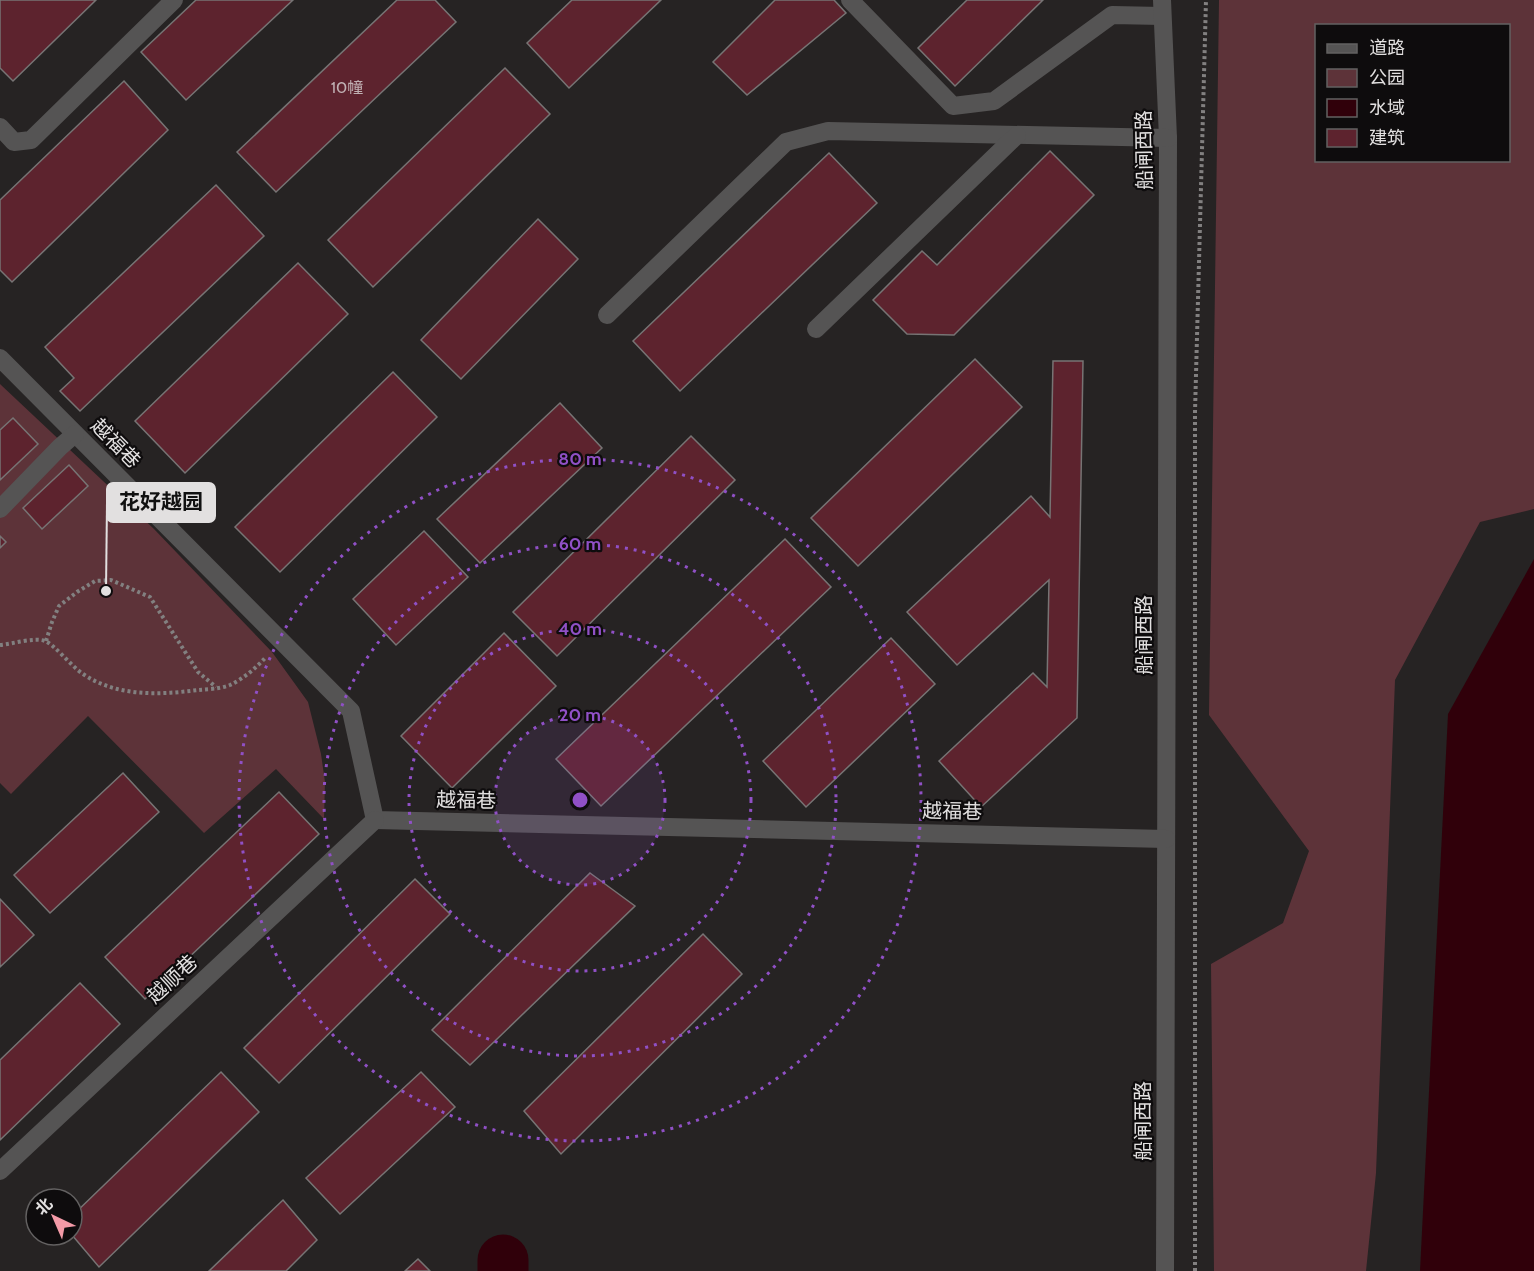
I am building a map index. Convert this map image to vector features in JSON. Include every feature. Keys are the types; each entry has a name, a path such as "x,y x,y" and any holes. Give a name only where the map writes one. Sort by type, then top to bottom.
{"street":[{"path":"0,127 14,142 31,140 174,0"},
{"path":"850,0 953,106 994,101 1112,15 1162,8"},
{"name":"船闸西路","path":"1162,8 1168,138 1165,1271"},
{"path":"607,315 786,142 828,131 1168,138"},
{"path":"816,329 1017,135"},
{"name":"越福巷","path":"0,358 351,711 375,820 1166,839"},
{"path":"0,509 75,434"},
{"name":"越顺巷","path":"0,1171 375,820"}],"path":[{"path":"1195,1271 1195,424 1206,0"},
{"path":"46,641 60,606 95,581 111,580 150,597 198,672 217,688"},
{"path":"0,645 32,639 46,641 83,675 120,690 152,694 228,686 242,678 267,655"}],"green space":[{"path":"1219,0 1534,0 1534,509 1480,522 1395,680 1376,1173 1366,1271 1214,1271 1211,964 1283,923 1309,851 1209,715"},
{"path":"0,384 154,529 272,652 308,702 321,754 325,782 324,819 276,769 204,833 88,716 11,794 0,783"}],"water":[{"path":"1534,559 1534,1271 1420,1271 1448,714"}],"building":[{"path":"0,0 96,0 13,81 0,68"},
{"path":"196,0 293,0 186,100 141,52"},
{"path":"397,0 435,0 456,22 276,192 237,152"},
{"path":"572,0 661,0 569,88 527,43"},
{"path":"775,0 834,0 846,13 747,95 713,62"},
{"path":"967,0 1043,0 955,86 918,48"},
{"path":"505,68 550,114 373,287 328,240"},
{"path":"124,81 168,130 12,282 0,270 0,200"},
{"path":"1050,151 1094,195 954,335 907,334 873,300 922,251 937,265"},
{"path":"829,153 877,203 680,391 633,341"},
{"path":"216,185 264,236 80,411 60,391 74,378 45,347"},
{"path":"538,219 578,259 461,379 421,340"},
{"path":"298,263 348,314 185,473 135,421"},
{"path":"975,359 1022,407 858,566 811,518"},
{"path":"1053,361 1083,361 1077,718 981,807 939,761 1033,673 1047,687 1049,580 957,665 907,612 1031,496 1050,517"},
{"path":"393,372 437,417 280,572 235,527"},
{"path":"560,403 602,448 480,563 437,519"},
{"path":"13,418 38,444 0,480 0,430"},
{"path":"691,436 735,480 557,656 513,612"},
{"path":"69,465 88,486 42,529 23,508"},
{"path":"424,531 468,577 396,645 353,599"},
{"path":"0,536 6,542 0,548"},
{"path":"785,539 831,587 601,806 556,759"},
{"path":"504,633 556,686 452,788 401,736"},
{"path":"891,638 935,684 806,807 763,761"},
{"path":"123,773 159,812 50,913 14,875"},
{"path":"279,792 319,834 145,999 105,957"},
{"path":"590,873 635,906 470,1065 432,1030"},
{"path":"415,879 450,914 279,1083 244,1048"},
{"path":"0,899 34,935 0,967"},
{"path":"703,934 742,974 561,1154 524,1111"},
{"path":"80,983 120,1024 0,1140 0,1060"},
{"path":"221,1072 259,1112 99,1267 82,1247 84,1247 84,1204"},
{"path":"421,1072 455,1107 340,1214 306,1178"},
{"path":"283,1200 317,1240 286,1271 209,1271"},
{"path":"418,1259 430,1271 405,1271"}],"waterway":[{"path":"503,1260 503,1271"}],"place":[{"name":"花好越园","path":"106,591"}]}
